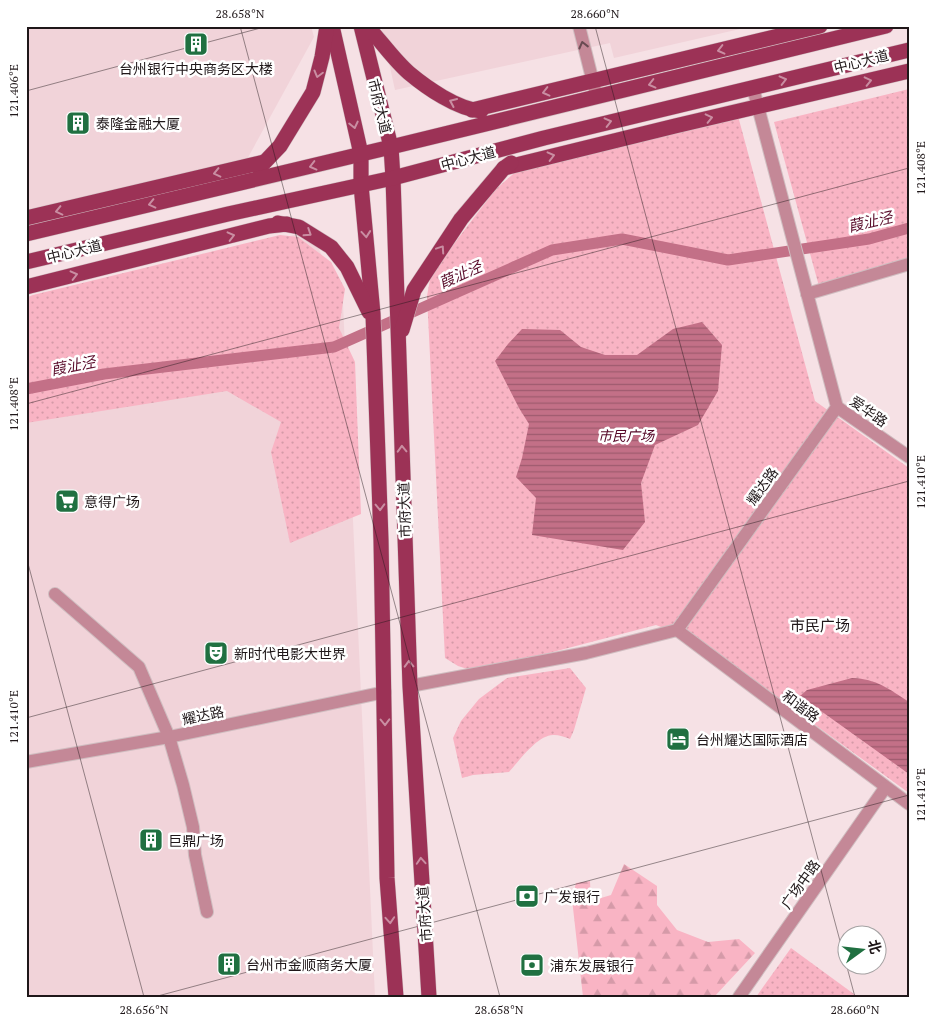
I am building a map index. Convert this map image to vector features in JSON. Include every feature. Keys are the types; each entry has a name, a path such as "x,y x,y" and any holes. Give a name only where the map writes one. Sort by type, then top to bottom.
{"main road":[{"path":"234,185 256,170 280,146 313,92 322,57 327,26"},
{"name":"市府大道","path":"332,26 360,154 373,322 385,692 387,878 396,997"},
{"name":"市府大道","path":"361,26 390,147 393,178 410,686 429,997"},
{"path":"367,26 408,72 444,98 472,110 502,113 534,112"},
{"path":"472,110 820,26"},
{"name":"中心大道","path":"26,234 886,26"},
{"name":"中心大道","path":"26,262 228,214 393,178 544,138 909,50"},
{"path":"504,168 909,72"},
{"path":"398,343 414,290 461,219 504,168 544,138"},
{"path":"26,218 264,162"},
{"path":"228,214 299,227 331,247 347,267 373,322"},
{"path":"26,287 269,226 287,224"}],"street":[{"path":"579,26 596,97"},
{"path":"752,88 838,407"},
{"path":"808,294 909,264"},
{"name":"爱华路","path":"838,407 909,457"},
{"name":"耀达路","path":"677,630 838,407"},
{"path":"55,594 139,667 169,737 183,785 193,828 195,855 207,912"},
{"path":"410,686 586,653 677,630"},
{"name":"和谐路","path":"677,630 885,788 909,804"},
{"name":"耀达路","path":"26,762 169,737 385,692"},
{"name":"广场中路","path":"739,997 885,788"}],"shaded area":[{"path":"26,26 311,26 314,37 245,163 26,214"},
{"path":"381,26 753,26 614,58 610,43 395,90"},
{"path":"311,231 343,304 375,997 26,997 26,297"},
{"path":"702,322 722,345 718,391 698,425 655,445 641,483 645,522 623,550 532,535 536,498 516,477 529,424 495,361 508,344 522,329 560,330 581,347 605,355 637,355 673,329"},
{"path":"852,678 869,680 889,689 909,702 909,774 800,696 807,690"}],"green space":[{"path":"909,89 909,264 820,290 774,122"},
{"name":"市民广场","path":"738,116 815,401 909,468 909,793 705,645 656,625 477,672 458,666 445,658 427,296 431,274 495,190 520,168"},
{"path":"280,235 298,237 331,262 345,289 339,328 355,362 361,514 290,543 271,452 281,422 227,391 26,423 26,298"},
{"path":"570,668 586,688 570,739 554,735 542,739 529,749 509,772 473,775 462,778 453,738 461,721 479,699 507,678"},
{"path":"624,864 657,886 657,905 677,930 708,942 739,939 755,953 714,997 583,997 572,899 576,883 590,881 591,901 611,895"},
{"path":"791,948 858,997 756,997"}],"waterway":[{"name":"葭沚泾","path":"26,389 104,374 334,347 552,250 622,239 728,260 869,239 909,228"}],"place":[{"name":"台州银行中央商务区大楼","path":"196,44"},
{"name":"泰隆金融大厦","path":"78,123"},
{"name":"意得广场","path":"67,501"},
{"name":"新时代电影大世界","path":"216,653"},
{"name":"台州耀达国际酒店","path":"678,739"},
{"name":"巨鼎广场","path":"151,840"},
{"name":"广发银行","path":"527,896"},
{"name":"台州市金顺商务大厦","path":"229,964"},
{"name":"浦东发展银行","path":"532,965"}],"district":[{"name":"市民广场","path":"820,625"}]}
